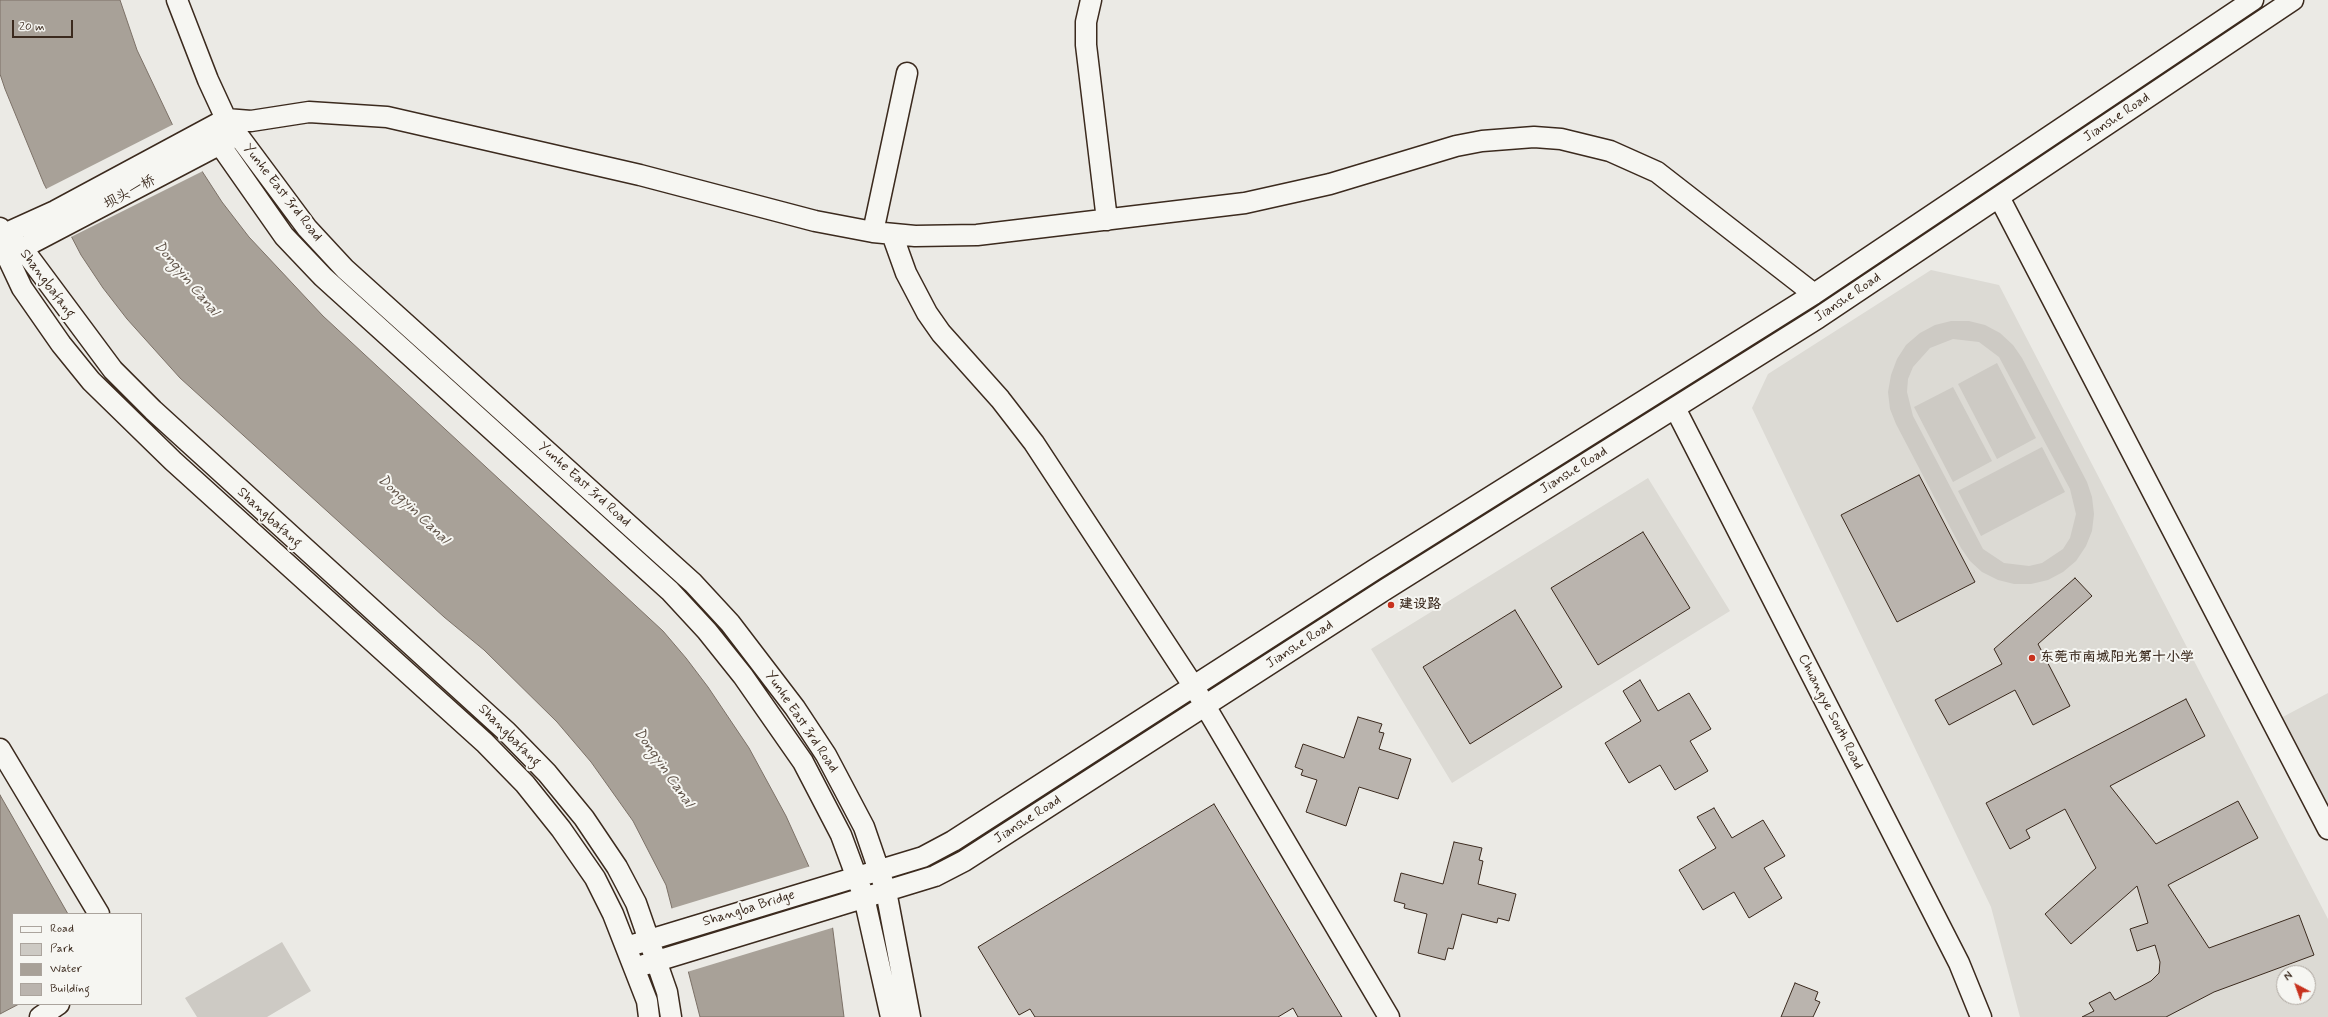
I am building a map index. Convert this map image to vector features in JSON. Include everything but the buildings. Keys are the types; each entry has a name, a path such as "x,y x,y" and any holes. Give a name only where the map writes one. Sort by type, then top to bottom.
{"street":[{"name":"Yunhe East 3rd Road","path":"177,0 208,80 232,127 307,228 345,269 693,583 730,623 795,708 826,755 864,827 886,891 910,1017"},
{"path":"1091,0 1086,22 1086,45 1107,220"},
{"name":"Jianshe Road","path":"830,885 923,857 952,841 1194,686 1814,294 2253,0"},
{"name":"Jianshe Road","path":"836,906 935,876 964,861 1205,706 1818,318 2293,0"},
{"path":"907,73 883,233 927,313 941,333 1000,399 1034,443 1194,686 1389,1017"},
{"name":"坝头一桥","path":"59,220 192,150 232,127 251,121 309,112 387,118 640,175 815,221 883,233"},
{"name":"Yunhe East 3rd Road","path":"214,137 284,236 323,277 670,591 707,630 768,710 803,762 841,835 858,876 864,897 891,1017"},
{"path":"883,233 946,237 977,235 1259,200 1330,184 1456,146 1482,141 1534,137 1560,139 1610,151 1657,172 1814,294"},
{"path":"1998,197 2328,829"},
{"path":"1,233 59,220"},
{"path":"10,255 59,220"},
{"name":"Shangbafang","path":"1,233 22,288 61,344 91,380 173,461 474,732 525,784 561,829 595,878 613,914 647,1001 649,1017"},
{"name":"Shangbafang","path":"10,255 84,334 113,370 195,450 507,732 547,773 584,818 617,867 636,903 667,992 671,1017"},
{"name":"Chuangye South Road","path":"1675,408 1959,963 1982,1017"},
{"path":"0,749 99,913"},
{"name":"Shangba Bridge","path":"649,941 830,885"},
{"name":"Shangba Bridge","path":"656,961 836,906"},
{"path":"626,947 649,941"},
{"path":"634,968 656,961"},
{"path":"40,1017 58,1005"}],"shaded area":[{"name":"东莞市南城阳光第十小学","path":"1931,270 1999,285 2328,919 2328,1017 2020,1017 1991,907 1752,408 1768,374"},
{"path":"1648,478 1730,611 1452,783 1371,649"},
{"path":"2328,693 2328,817 2277,720"}],"green space":[{"path":"1951,321 1969,321 1985,325 2000,333 2013,345 2022,358 2087,482 2092,497 2094,514 2092,531 2086,546 2076,561 2063,572 2048,580 2031,584 2014,584 1998,580 1982,572 1970,561 1961,548 1896,424 1890,409 1888,392 1891,375 1897,359 1906,345 1920,333 1935,325","holes":["1953,339 1979,342 1999,357 2070,489 2076,514 2070,538 2063,549 2042,563 2029,566 2004,563 1983,549 1913,416 1907,392 1908,379 1913,367 1930,348"]},
{"path":"1997,363 2036,438 1997,459 1958,384"},
{"path":"1953,387 1992,461 1953,482 1914,407"},
{"path":"2042,447 2065,492 1981,536 1958,491"},
{"path":"282,942 311,991 267,1017 197,1017 185,998"}],"water":[{"name":"Dongyin Canal","path":"0,0 120,0 137,50 174,128 222,202 249,237 323,316 663,631 686,658 708,687 749,748 786,816 810,869 832,923 844,1017 700,1017 666,885 633,821 591,762 557,722 484,650 444,617 180,378 127,319 103,288 81,255 44,184 5,89 0,74"},
{"path":"0,795 67,913 12,913 12,1005 17,1005 0,1014"}],"pier":[{"path":"174,124 203,171 69,238 44,190"},
{"path":"811,866 835,927 687,972 670,909"}],"place":[{"name":"建设路","path":"1391,605"},
{"name":"东莞市南城阳光第十小学","path":"2032,658"}]}
